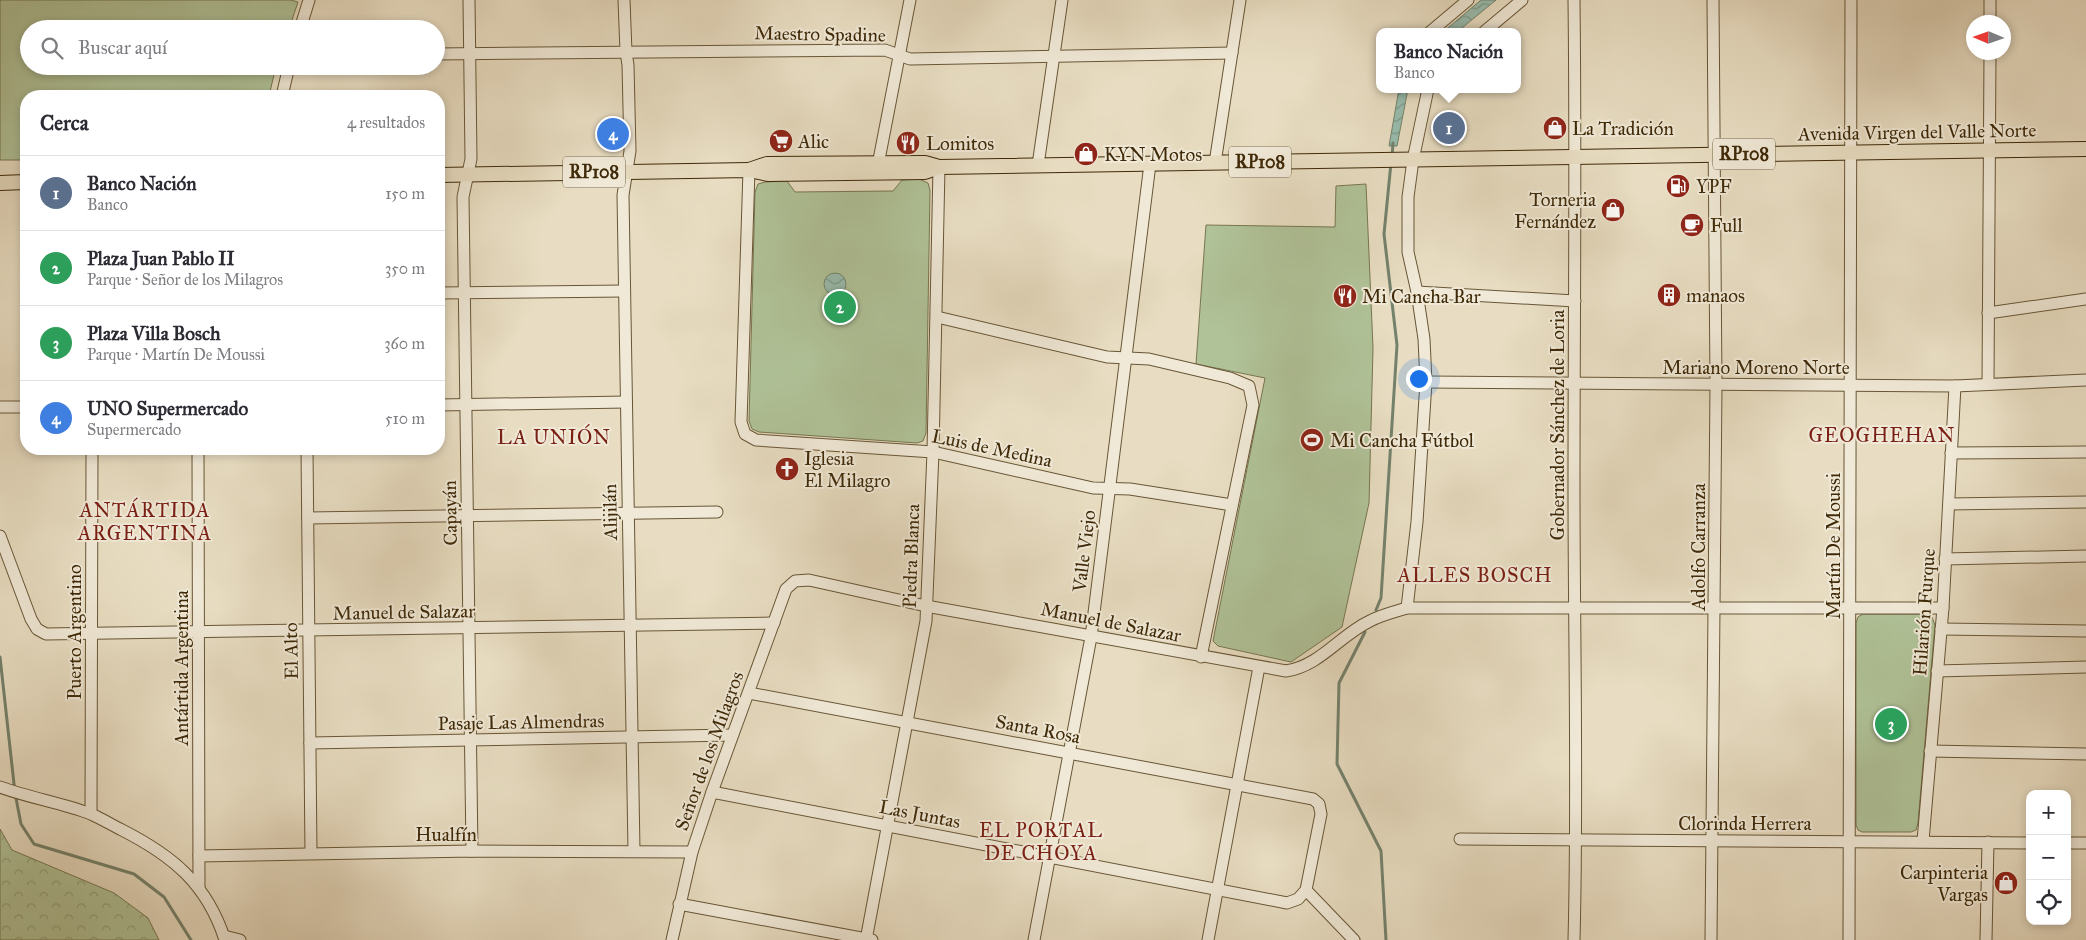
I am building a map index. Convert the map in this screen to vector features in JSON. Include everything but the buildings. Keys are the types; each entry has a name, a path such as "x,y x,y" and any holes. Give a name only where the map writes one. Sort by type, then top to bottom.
{"main road":[{"name":"Avenida Virgen del Valle Norte","path":"445,175 749,170 767,164 877,168 926,162 939,167 1038,166 2086,149"},
{"path":"0,183 20,182"}],"street":[{"path":"303,20 309,0"},
{"name":"Capayán","path":"469,0 471,159 463,197 472,851"},
{"name":"Alijilán","path":"624,0 630,151 623,195 634,851"},
{"path":"877,168 910,0"},
{"path":"1038,166 1062,0"},
{"path":"1215,163 1240,0"},
{"path":"1435,28 1468,0"},
{"path":"1489,28 1522,0"},
{"name":"Gobernador Sánchez de Loria","path":"1574,0 1576,157 1574,384 1576,840 1574,940"},
{"name":"Adolfo Carranza","path":"1711,940 1716,385 1714,0"},
{"name":"Martín De Moussi","path":"1849,940 1851,0"},
{"path":"1990,0 1990,15"},
{"name":"Maestro Spadine","path":"445,54 885,50 910,59 1232,53"},
{"path":"1988,384 1990,60"},
{"path":"283,90 287,75"},
{"path":"1407,608 1417,522 1426,382 1424,339 1417,292 1408,252 1407,160 1427,93"},
{"name":"Valle Viejo","path":"1034,940 1091,637 1150,164"},
{"name":"Piedra Blanca","path":"869,940 926,621 933,452 939,167"},
{"name":"Luis de Medina","path":"749,170 741,422 745,434 756,440 933,452 1093,488 1130,489 1232,505"},
{"path":"445,293 624,291"},
{"path":"1417,292 1575,301"},
{"path":"1988,313 2086,299"},
{"path":"936,317 1107,357 1149,359 1230,378 1249,386 1253,404 1201,657"},
{"name":"Mariano Moreno Norte","path":"1426,382 1955,386 2086,380"},
{"name":"Hilarión Furque","path":"1923,841 1943,608 1955,386"},
{"path":"445,405 626,402"},
{"path":"0,407 20,407"},
{"path":"1952,453 2086,452"},
{"name":"Puerto Argentino","path":"91,814 92,455"},
{"name":"Antártida Argentina","path":"198,455 199,887"},
{"name":"El Alto","path":"307,455 311,853"},
{"path":"1949,504 2086,502"},
{"path":"308,518 716,512"},
{"name":"Manuel de Salazar","path":"0,536 31,619 37,629 46,634 774,623"},
{"path":"1945,559 2086,556"},
{"name":"Manuel de Salazar","path":"795,581 809,580 926,606 1286,671 1297,669 1325,654 1368,621 1407,608 1574,606 1943,608"},
{"name":"Señor de los Milagros","path":"672,940 692,852 712,792 786,588 795,581"},
{"path":"1941,629 2086,631"},
{"path":"1208,940 1259,667"},
{"path":"1937,671 2086,668"},
{"name":"Santa Rosa","path":"748,693 1312,800 1319,804 1321,814 1306,890"},
{"name":"Pasaje Las Almendras","path":"310,742 732,735"},
{"path":"1930,751 2086,754"},
{"path":"0,787 91,814 147,843 179,866 199,887 212,908 224,938 240,940"},
{"name":"Las Juntas","path":"712,792 1287,903 1298,899 1306,890"},
{"name":"Clorinda Herrera","path":"1460,840 2026,842"},
{"path":"1986,940 1988,842"},
{"path":"2071,843 2086,843"},
{"name":"Hualfín","path":"199,856 472,851 692,852"},
{"path":"1306,890 1354,940"},
{"path":"679,904 869,940"}],"green space":[{"path":"0,0 291,0 298,2 292,20 20,20 20,75 274,75 270,90 20,90 20,160 0,160"},
{"path":"919,179 928,183 930,190 926,433 923,441 917,443 759,432 752,429 749,421 755,192 758,184 787,181 795,192 893,191 902,180"},
{"name":"Mi Cancha Fútbol","path":"1366,184 1373,348 1369,503 1342,627 1291,662 1218,646 1213,641 1265,378 1196,364 1206,225 1335,227 1336,186"},
{"path":"1863,614 1925,614 1932,617 1935,625 1918,823 1916,830 1911,832 1862,832 1858,830 1856,825 1856,623 1858,617"},
{"path":"0,829 12,850 114,893 148,918 159,940 0,940"}],"water":[{"path":"1481,0 1496,0 1462,28 1448,28"},
{"path":"1398,93 1407,93 1397,146 1389,146"},
{"path":"835,273 843,276 846,284 843,292 835,295 827,292 824,284 827,276"}],"waterway":[{"path":"1392,157 1393,143"},
{"path":"1376,610 1381,598 1397,345 1384,234 1391,163"},
{"path":"1365,632 1339,683 1337,764 1381,851 1386,940"},
{"path":"0,657 15,793 21,824 34,844 134,874 164,897 191,940"}],"place":[{"name":"Banco Nación","path":"1449,128"},
{"name":"La Tradición","path":"1555,128"},
{"name":"UNO Supermercado","path":"613,134"},
{"name":"Alic","path":"781,141"},
{"name":"Lomitos","path":"908,143"},
{"name":"KYN Motos","path":"1086,154"},
{"name":"YPF","path":"1678,186"},
{"name":"Torneria Fernández","path":"1613,210"},
{"name":"Full","path":"1692,225"},
{"name":"manaos","path":"1669,295"},
{"name":"Mi Cancha Bar","path":"1345,296"},
{"name":"Plaza Juan Pablo II","path":"840,307"},
{"name":"Mi Cancha Fútbol","path":"1312,440"},
{"name":"Iglesia El Milagro","path":"787,469"},
{"name":"Plaza Villa Bosch","path":"1891,724"},
{"name":"Carpinteria Vargas","path":"2006,883"}],"district":[{"name":"GEOGHEHAN","path":"1882,435"},
{"name":"LA UNIÓN","path":"554,437"},
{"name":"ANTÁRTIDA ARGENTINA","path":"145,522"},
{"name":"ALLES BOSCH","path":"1475,575"},
{"name":"EL PORTAL DE CHOYA","path":"1041,842"}]}
